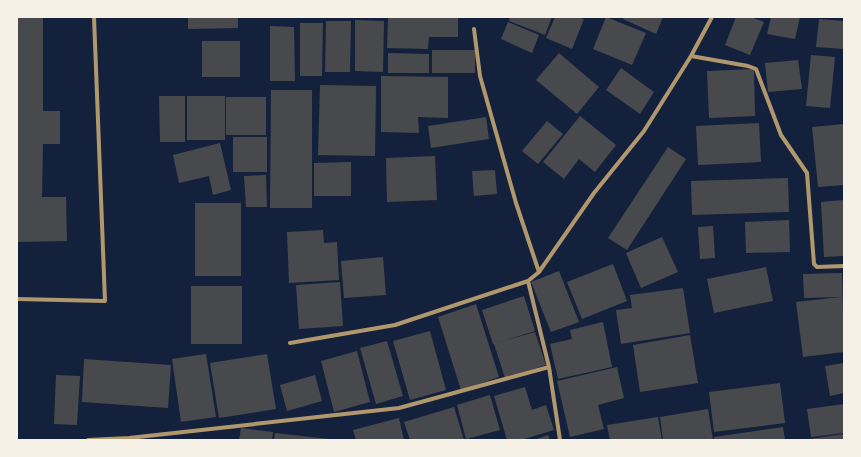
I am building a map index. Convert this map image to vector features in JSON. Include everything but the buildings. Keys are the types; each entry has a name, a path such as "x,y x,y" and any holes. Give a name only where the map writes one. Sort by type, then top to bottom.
{"street":[{"path":"17,298 105,301 94,17"},
{"path":"290,343 395,325 528,281 539,272 594,193 644,131 691,56 712,17"},
{"path":"474,29 482,83 516,202 539,272"},
{"path":"691,56 748,66 756,69 781,135 807,173 814,264 817,267 844,266"},
{"path":"528,281 549,367 560,440"},
{"path":"88,440 129,438 399,408 549,367"}]}
